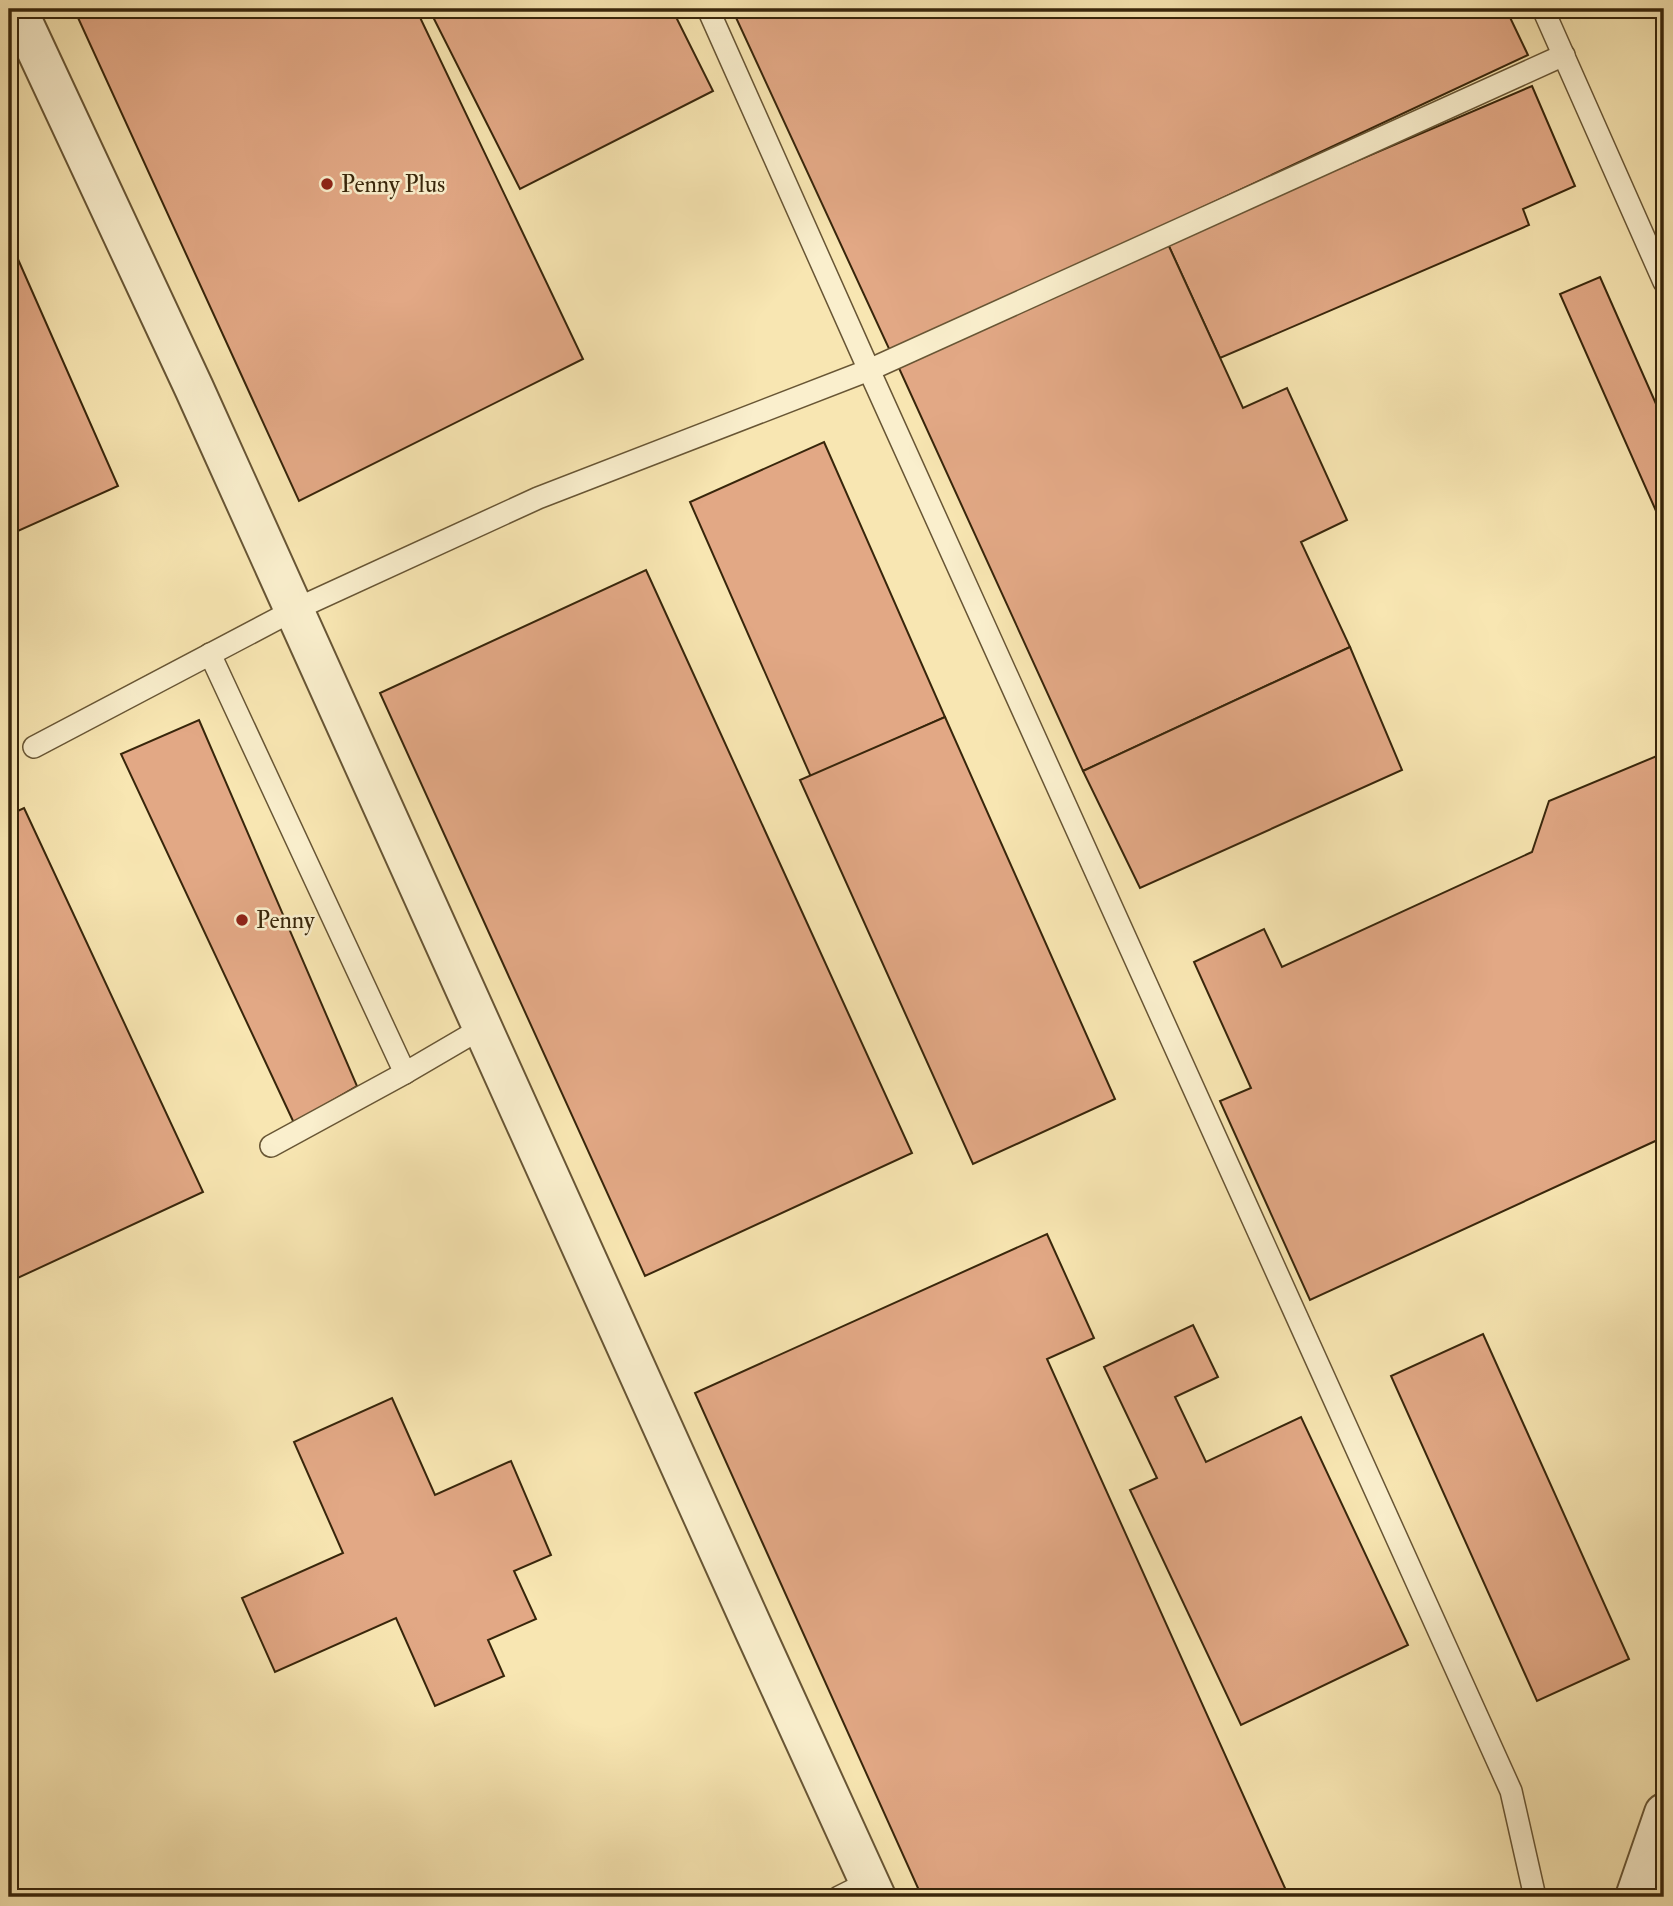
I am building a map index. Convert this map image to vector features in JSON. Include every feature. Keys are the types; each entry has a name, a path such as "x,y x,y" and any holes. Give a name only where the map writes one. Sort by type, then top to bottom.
{"street":[{"path":"17,9 194,388 482,1028 861,1892"},
{"path":"1635,1897 1664,1813"}],"lane":[{"path":"708,9 1511,1791 1535,1897"},
{"path":"1543,9 1664,282"},
{"path":"34,747 294,610 538,498 869,370 1564,55"},
{"path":"210,654 405,1073"},
{"path":"271,1146 482,1028"}],"building":[{"name":"Penny Plus","path":"74,9 416,9 583,359 299,501"},
{"path":"429,9 672,9 713,91 520,189"},
{"path":"732,9 1506,9 1528,55 891,353"},
{"path":"1532,86 1575,186 1523,209 1529,225 1220,358 1167,242"},
{"path":"1167,242 1243,408 1287,388 1347,520 1301,542 1350,647 1083,771 898,366"},
{"path":"17,257 118,486 9,535 9,261"},
{"path":"1600,277 1664,422 1664,529 1560,294"},
{"path":"824,442 945,717 811,777 690,502"},
{"path":"646,570 912,1153 645,1276 380,693"},
{"path":"1350,647 1402,770 1140,888 1083,771"},
{"path":"945,717 1115,1099 973,1164 800,780"},
{"name":"Penny","path":"199,720 357,1086 294,1123 121,754"},
{"path":"1664,753 1664,1137 1310,1300 1220,1101 1251,1088 1194,962 1264,929 1282,967 1532,852 1549,801"},
{"path":"24,808 203,1192 9,1282 9,815"},
{"path":"1047,1234 1094,1338 1047,1359 1289,1897 922,1897 695,1393"},
{"path":"1193,1325 1218,1377 1175,1397 1206,1462 1301,1417 1408,1645 1241,1725 1130,1490 1157,1478 1104,1367"},
{"path":"1483,1334 1629,1659 1537,1701 1391,1376"},
{"path":"392,1398 435,1495 511,1461 551,1555 514,1571 536,1619 488,1640 504,1676 435,1706 396,1618 275,1672 242,1598 343,1553 294,1442"}],"place":[{"name":"Penny Plus","path":"327,184"},
{"name":"Penny","path":"242,920"}]}
